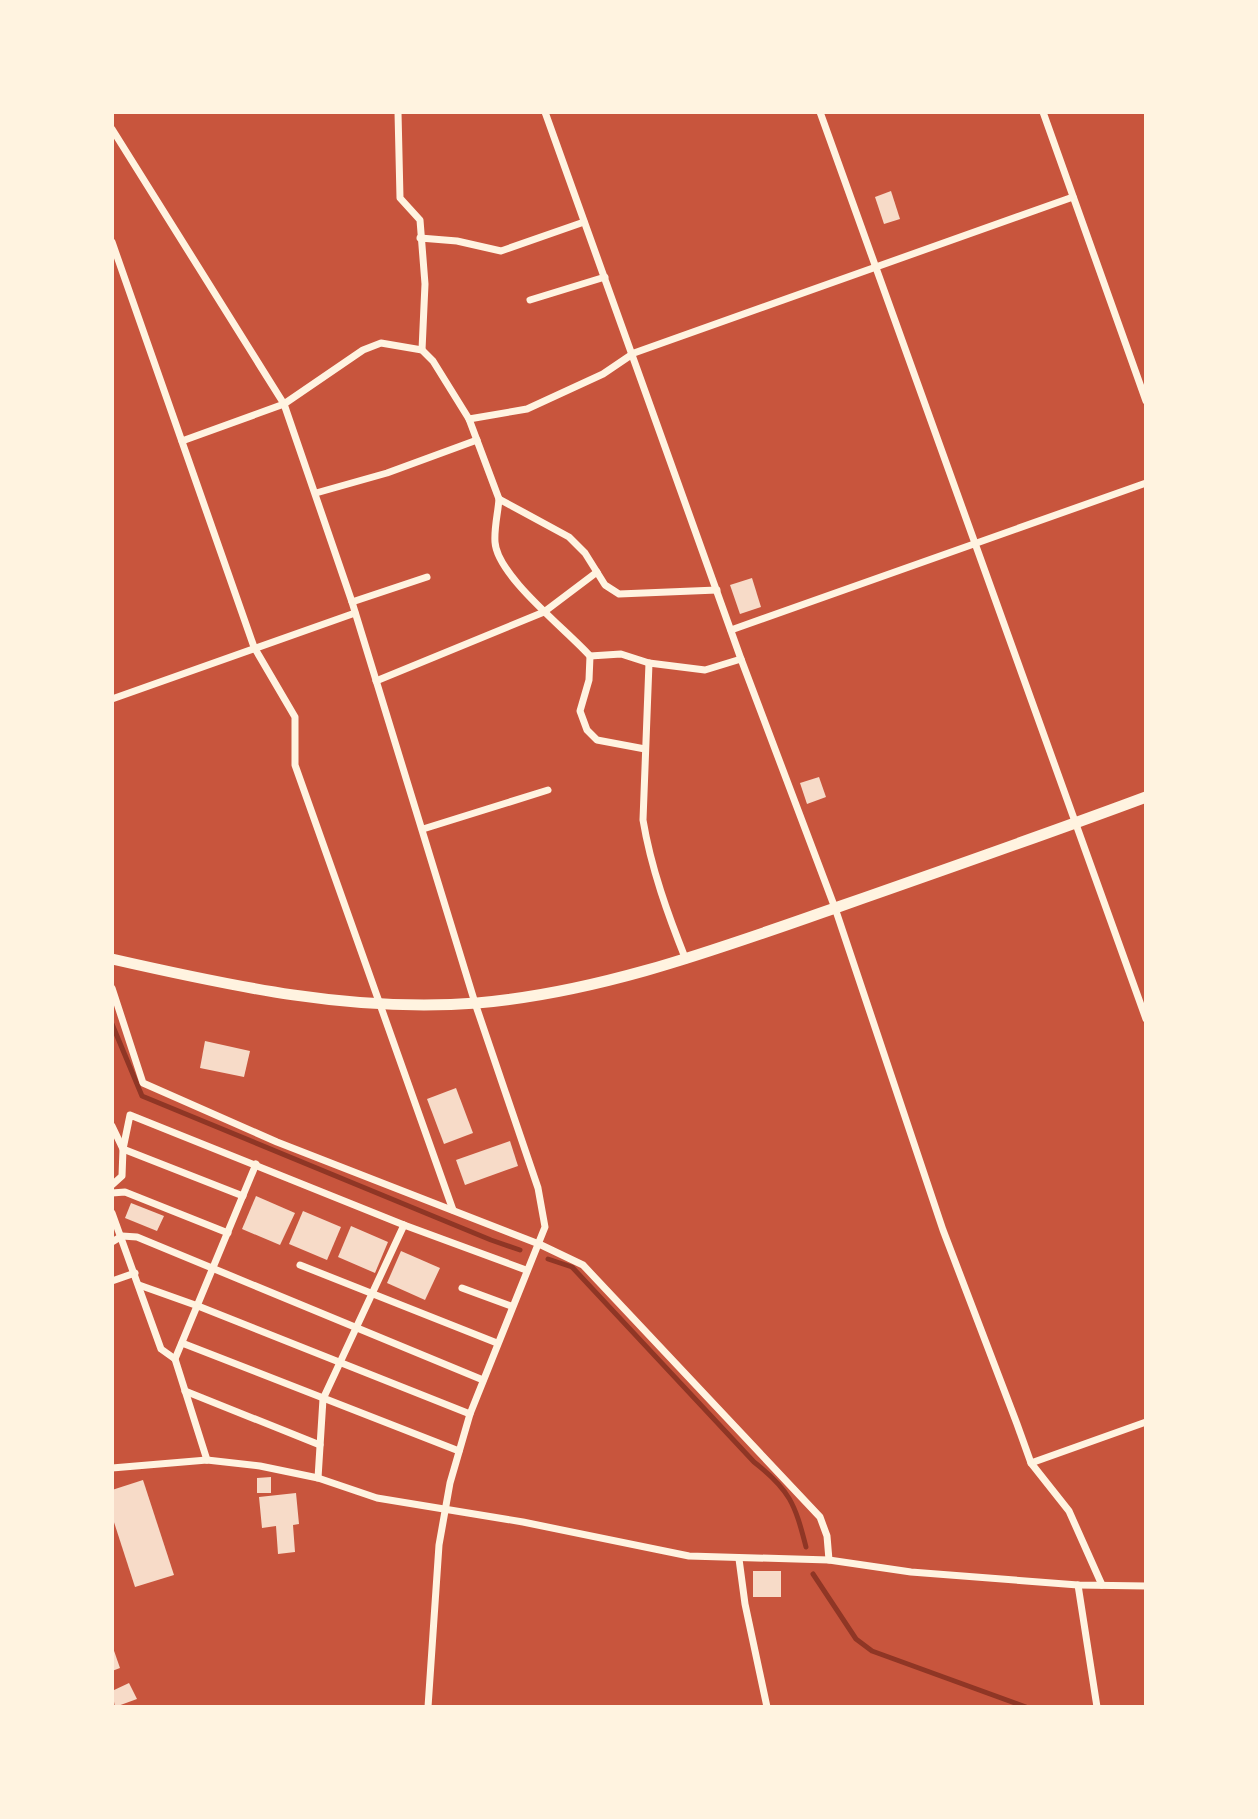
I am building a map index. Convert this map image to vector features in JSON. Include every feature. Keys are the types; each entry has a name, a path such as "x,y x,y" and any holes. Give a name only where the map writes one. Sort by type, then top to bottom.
{"main road":[{"path":"112,959 229,985 380,1003 475,1003 549,993 686,960 1146,797"}],"street":[{"path":"398,112 400,198 420,220 425,284 422,350"},
{"path":"545,112 634,353 741,659 835,908 943,1230 1031,1463 1069,1511 1102,1585"},
{"path":"820,112 1146,1019"},
{"path":"1043,112 1146,401"},
{"path":"112,129 284,404 352,602 475,1003 538,1188 545,1227 470,1414 445,1510 439,1545 428,1707"},
{"path":"469,419 527,409 603,374 634,353 1073,197"},
{"path":"420,238 457,241 501,251 584,222"},
{"path":"112,242 254,647 295,717 295,765 453,1210"},
{"path":"530,300 605,277"},
{"path":"182,441 284,404 363,350 381,343 422,350 433,361 469,419 499,499 495,545 505,567 544,612 570,633 590,656 589,680 580,711 587,730 597,740 645,749"},
{"path":"316,493 387,473 477,440"},
{"path":"731,630 1146,483"},
{"path":"499,499 569,537 585,553 605,585 619,594 717,590"},
{"path":"376,681 544,612 597,572"},
{"path":"352,602 427,577"},
{"path":"112,699 355,613"},
{"path":"590,656 621,654 649,663 705,670 741,659"},
{"path":"649,663 643,820 646,841 670,921 686,960"},
{"path":"423,829 548,790"},
{"path":"112,988 143,1083 277,1142 539,1244 583,1265 820,1517 827,1536 829,1560"},
{"path":"112,1185 122,1176 123,1149 130,1115 404,1225 526,1270"},
{"path":"112,1126 123,1149 243,1196"},
{"path":"175,1359 256,1164"},
{"path":"112,1193 125,1192 228,1233"},
{"path":"112,1213 161,1349 175,1359 207,1460"},
{"path":"318,1478 323,1399 404,1225"},
{"path":"112,1242 122,1236 137,1237 483,1380"},
{"path":"300,1265 497,1343"},
{"path":"112,1281 135,1273"},
{"path":"139,1285 470,1414"},
{"path":"462,1288 511,1306"},
{"path":"182,1343 459,1451"},
{"path":"185,1391 320,1445"},
{"path":"1031,1463 1146,1422"},
{"path":"112,1468 207,1460 260,1466 318,1478 377,1498 523,1522 689,1556 829,1560 911,1572 1078,1585 1146,1586"},
{"path":"739,1559 745,1604 767,1707"},
{"path":"1078,1585 1097,1707"}],"building":[{"path":"891,191 900,219 884,224 875,197"},
{"path":"752,578 761,607 740,614 730,585"},
{"path":"819,777 826,797 807,804 800,783"},
{"path":"205,1041 250,1051 244,1077 200,1068"},
{"path":"456,1088 473,1133 444,1144 427,1099"},
{"path":"510,1141 518,1166 465,1185 456,1160"},
{"path":"256,1196 295,1213 280,1245 242,1229"},
{"path":"131,1203 164,1216 157,1231 125,1218"},
{"path":"303,1211 341,1227 327,1260 289,1244"},
{"path":"351,1226 388,1242 375,1273 338,1257"},
{"path":"401,1251 440,1268 425,1300 387,1283"},
{"path":"271,1477 271,1493 257,1493 257,1478"},
{"path":"143,1480 174,1575 135,1587 112,1516 112,1490"},
{"path":"296,1493 299,1524 293,1525 295,1552 278,1554 276,1526 262,1528 259,1497"},
{"path":"753,1571 781,1571 781,1597 753,1597"},
{"path":"112,1645 120,1668 112,1671"},
{"path":"129,1683 137,1699 115,1707 112,1691"}],"waterway":[{"path":"112,1024 142,1096 520,1250"},
{"path":"548,1259 572,1267 754,1462 776,1481 794,1509 806,1547"},
{"path":"813,1574 856,1639 872,1651 1026,1707"}]}
